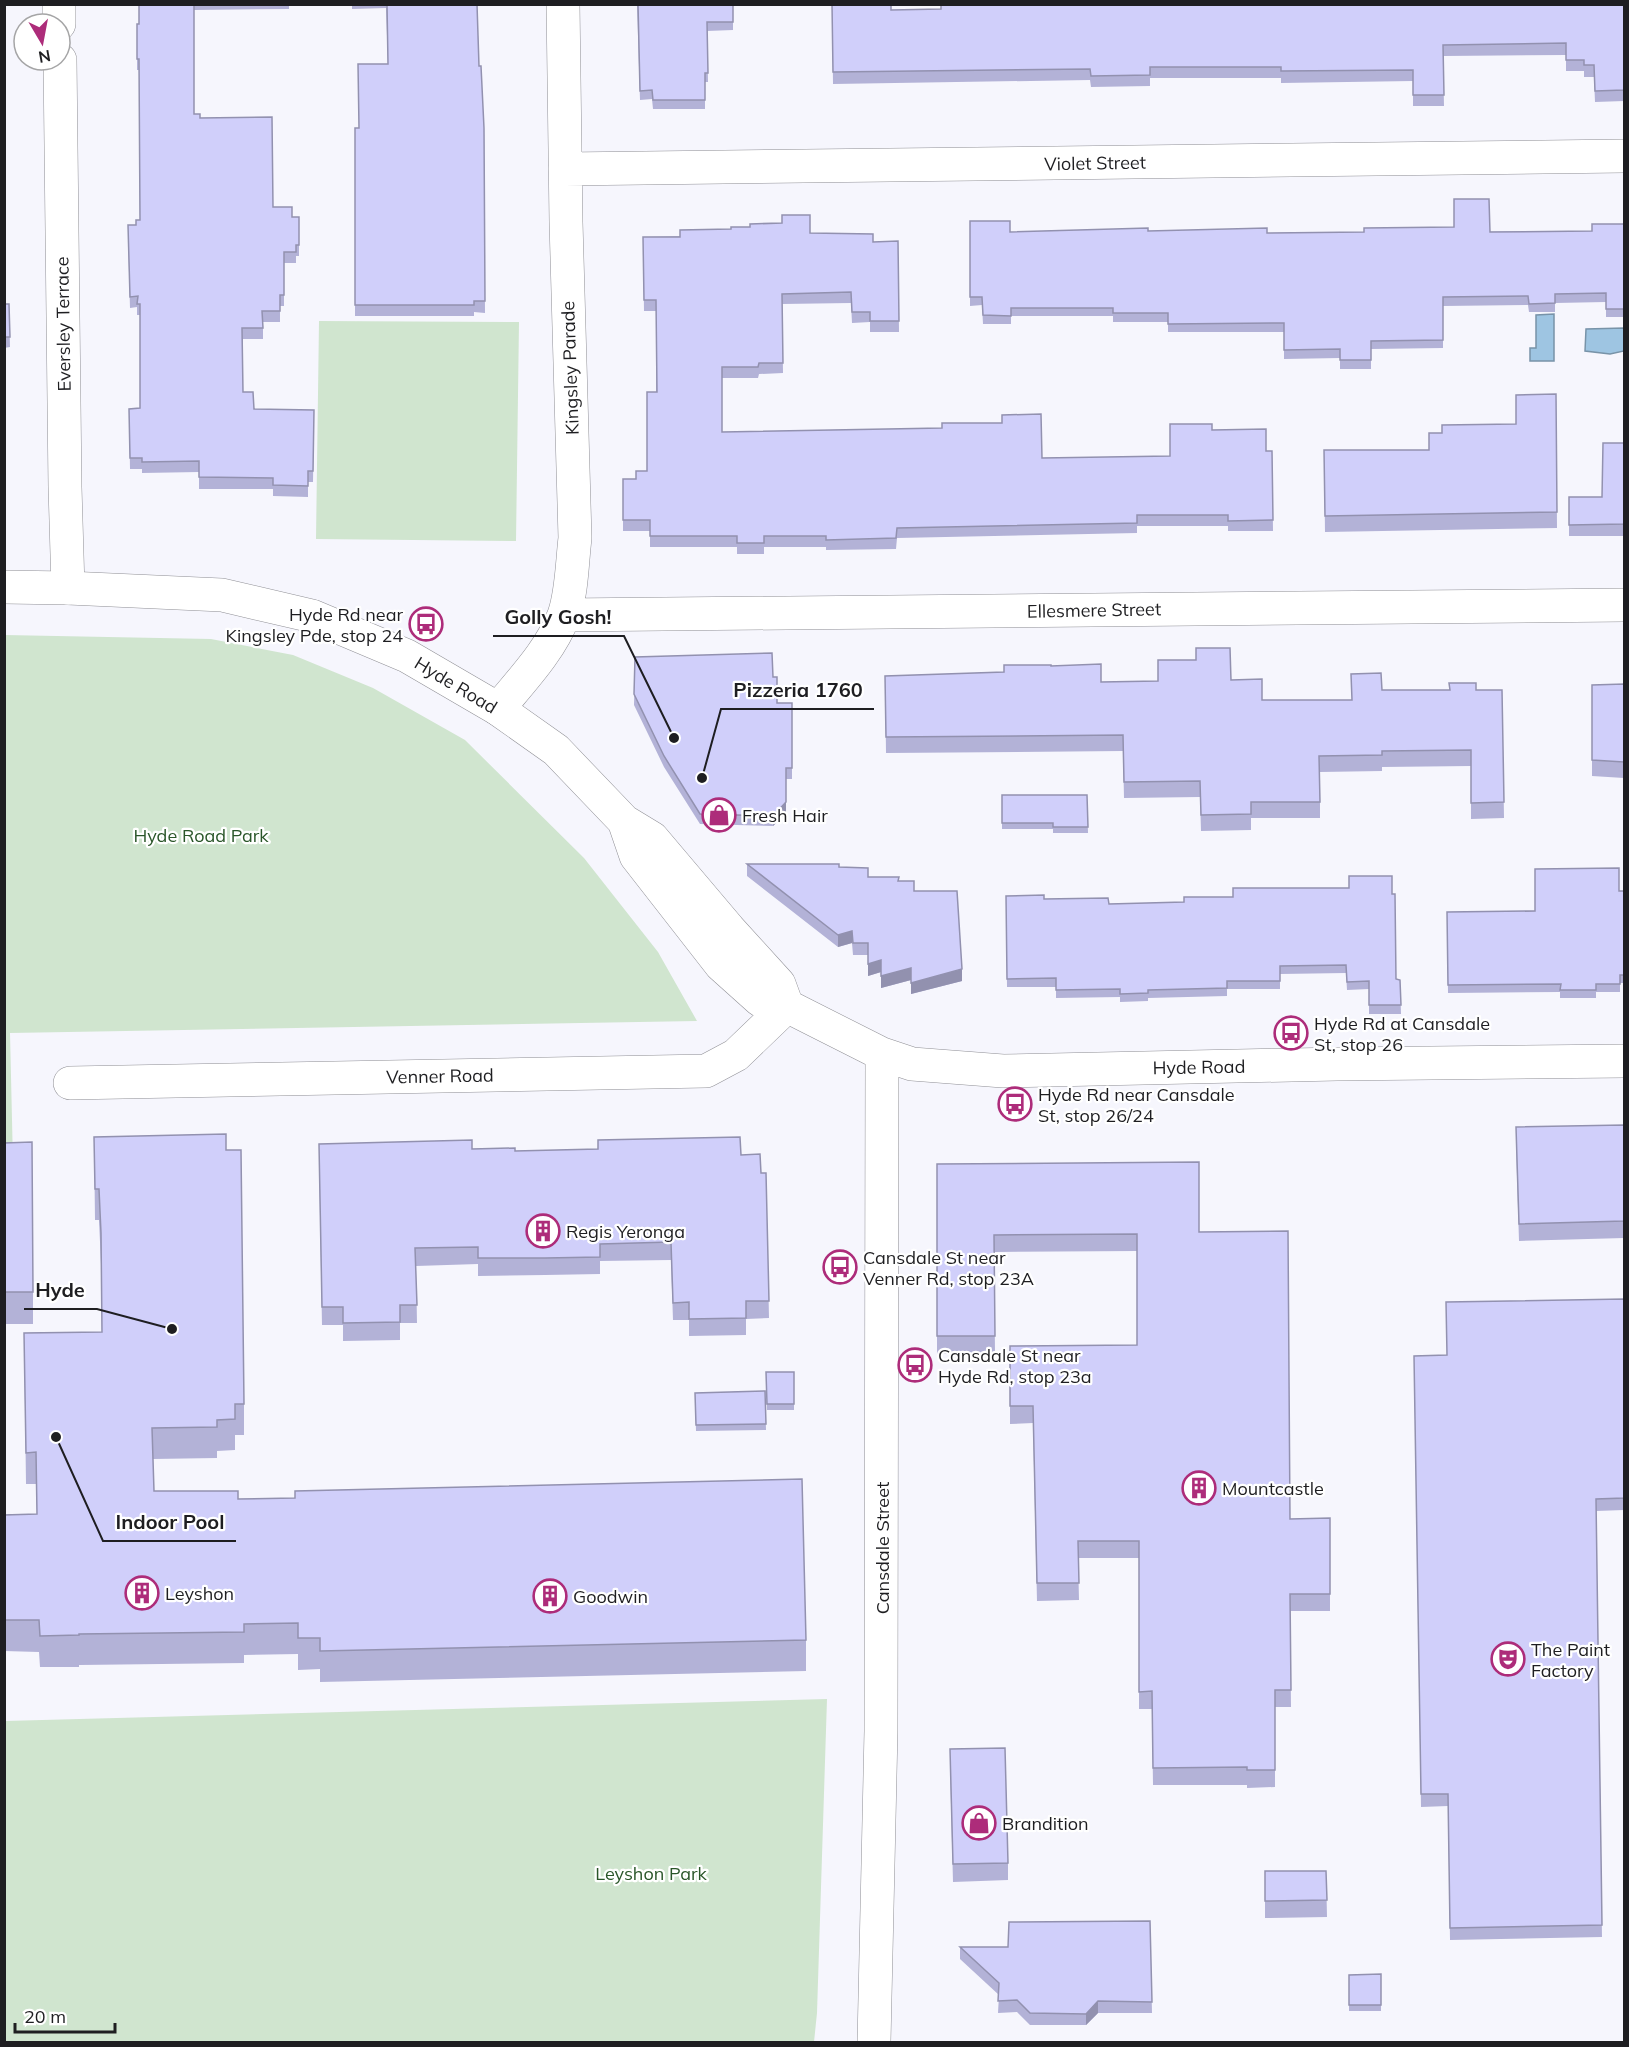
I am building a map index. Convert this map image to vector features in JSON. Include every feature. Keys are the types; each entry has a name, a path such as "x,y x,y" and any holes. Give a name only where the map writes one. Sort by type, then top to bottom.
{"street":[{"name":"Kingsley Parade","path":"498,710 541,657 564,615 575,538 563,4"},
{"name":"Eversley Terrace","path":"60,72 68,588"},
{"name":"Violet Street","path":"565,169 1624,156"},
{"name":"Hyde Road","path":"4,587 222,595 312,616 407,656 498,710 556,750 624,821 636,856 721,965 760,1000 787,1006 882,1054 912,1064 1003,1071 1624,1060"},
{"name":"Ellesmere Street","path":"564,615 1624,605"},
{"name":"Venner Road","path":"70,1083 706,1071 736,1055 787,1006"},
{"name":"Cansdale Street","path":"874,2043 881,1731 882,1054"}],"green space":[{"path":"319,321 519,322 516,541 316,539"},
{"name":"Hyde Road Park","path":"5,635 211,639 293,655 373,688 465,740 584,858 658,952 697,1021 10,1033 13,1163 5,1163"},
{"name":"Leyshon Park","path":"827,1699 817,2013 814,2042 5,2042 5,1721"}],"water":[{"path":"1554,314 1554,361 1530,361 1530,348 1536,348 1536,315"},
{"path":"1624,328 1624,351 1610,354 1585,351 1586,329"}],"building":[{"path":"139,4 194,4 194,114 200,114 200,118 272,117 273,207 292,207 292,217 299,217 299,245 296,245 296,252 284,252 284,295 280,295 280,311 262,311 263,328 242,328 243,392 253,392 254,409 314,410 313,471 308,471 308,486 273,485 273,478 199,477 199,461 142,462 142,458 130,458 129,409 140,408 140,304 137,304 138,296 130,297 128,225 136,225 136,220 140,220 139,59 137,59"},
{"path":"387,4 477,4 484,128 485,301 474,301 474,305 355,305 355,128 359,128 358,64 388,64"},
{"path":"638,4 733,4 733,22 707,22 708,73 705,73 705,100 653,100 652,90 640,91"},
{"path":"832,4 891,4 891,10 941,9 941,4 1624,4 1624,90 1595,91 1594,65 1584,65 1584,60 1566,60 1566,43 1443,45 1444,95 1413,95 1413,70 1281,71 1281,67 1150,67 1150,75 1091,76 1090,69 833,72"},
{"path":"1454,199 1489,199 1490,232 1592,231 1592,224 1624,224 1624,309 1606,309 1606,293 1555,294 1555,303 1529,304 1528,296 1443,297 1443,340 1371,341 1371,360 1340,360 1340,349 1284,350 1284,323 1168,324 1168,313 1113,313 1113,308 1011,308 1011,316 983,315 982,297 970,297 970,221 1010,221 1010,232 1148,228 1148,231 1267,228 1267,233 1364,232 1364,228 1454,227"},
{"path":"782,215 810,215 810,233 873,234 873,242 898,241 899,321 870,321 870,312 852,312 851,292 782,294 783,363 759,363 758,367 722,367 722,432 942,428 942,423 1002,423 1002,415 1041,414 1042,458 1170,456 1170,424 1212,424 1212,430 1266,429 1266,451 1272,451 1273,520 1228,521 1228,515 1137,515 1137,523 897,528 896,538 826,540 826,536 764,536 764,543 737,543 737,536 650,536 650,520 623,520 623,479 636,479 636,471 647,471 647,392 657,392 656,300 644,300 643,237 680,237 680,230 731,229 731,227 750,227 750,224 782,223"},
{"path":"4,304 9,304 10,337 4,337"},
{"path":"1556,394 1557,512 1325,516 1324,450 1429,450 1429,433 1442,433 1442,425 1516,424 1516,395"},
{"path":"1603,443 1624,443 1624,524 1569,525 1569,497 1602,497"},
{"path":"1196,648 1230,648 1231,680 1262,679 1262,700 1352,700 1351,674 1381,673 1382,690 1450,690 1449,683 1476,683 1476,690 1502,690 1504,802 1471,803 1471,750 1382,751 1382,755 1319,756 1320,802 1251,802 1251,814 1201,815 1200,781 1124,782 1123,735 886,737 885,676 1004,672 1004,665 1101,664 1101,682 1158,681 1158,660 1196,660"},
{"path":"772,653 773,677 777,677 777,703 792,703 792,768 786,768 786,802 773,816 700,814 664,756 634,694 635,657"},
{"path":"1624,684 1624,762 1592,760 1592,685"},
{"path":"1002,795 1087,795 1088,827 1053,827 1053,823 1002,823"},
{"path":"747,864 839,864 839,867 868,868 868,877 899,877 898,881 914,881 914,891 957,891 962,969 911,983 911,968 881,976 881,960 868,964 868,943 853,943 852,931 838,935"},
{"path":"1619,868 1619,891 1624,891 1624,975 1620,975 1620,984 1596,984 1596,990 1560,990 1561,984 1448,985 1447,912 1535,911 1535,869"},
{"path":"1349,876 1392,876 1392,894 1395,894 1396,979 1400,980 1401,1005 1369,1005 1369,981 1347,982 1346,965 1280,966 1280,981 1227,981 1227,988 1148,990 1148,993 1120,994 1120,989 1056,990 1056,978 1007,979 1006,896 1044,895 1044,899 1108,898 1109,904 1184,902 1184,897 1233,897 1233,888 1349,888"},
{"path":"1624,1125 1624,1221 1519,1224 1516,1127"},
{"path":"226,1134 226,1150 241,1150 244,1404 235,1404 235,1419 217,1420 217,1427 152,1428 154,1491 238,1491 238,1499 295,1498 295,1491 802,1479 806,1640 320,1651 320,1638 298,1638 298,1623 244,1624 244,1632 40,1636 39,1620 4,1620 4,1515 37,1514 36,1452 26,1453 24,1333 102,1332 101,1233 99,1189 95,1189 94,1137"},
{"name":"Regis Yeronga","path":"740,1137 741,1155 760,1154 761,1173 766,1173 769,1301 746,1301 746,1318 689,1319 689,1302 673,1303 671,1242 600,1244 600,1257 478,1258 478,1247 415,1248 417,1305 400,1305 400,1322 343,1323 343,1307 322,1307 319,1144 472,1140 472,1149 515,1148 515,1151 598,1149 598,1140"},
{"path":"32,1142 33,1292 4,1292 4,1143"},
{"name":"Mountcastle","path":"1199,1162 1199,1232 1288,1231 1290,1519 1330,1518 1330,1594 1290,1594 1291,1690 1275,1690 1275,1770 1247,1770 1247,1767 1153,1768 1152,1691 1139,1692 1139,1541 1078,1541 1079,1583 1037,1583 1033,1406 1010,1406 1010,1346 1137,1345 1137,1234 994,1235 995,1336 937,1336 937,1164"},
{"name":"The Paint Factory","path":"1624,1299 1624,1498 1596,1499 1602,1925 1450,1928 1448,1794 1421,1794 1414,1356 1447,1355 1446,1302"},
{"path":"766,1372 794,1372 794,1404 767,1404"},
{"path":"765,1391 766,1424 696,1425 695,1393"},
{"name":"Brandition","path":"1005,1748 1008,1863 953,1864 950,1749"},
{"path":"1265,1871 1326,1871 1327,1900 1265,1901"},
{"path":"1150,1921 1152,2002 1098,2001 1086,2014 1030,2013 1017,2000 998,2001 999,1983 960,1947 1008,1947 1009,1922"},
{"path":"1381,1974 1381,2005 1349,2005 1349,1975"}],"place":[{"name":"Hyde Rd near Kingsley Pde, stop 24","path":"426,624"},
{"name":"Golly Gosh!","path":"674,738"},
{"name":"Pizzeria 1760","path":"702,778"},
{"name":"Fresh Hair","path":"719,815"},
{"name":"Hyde Rd at Cansdale St, stop 26","path":"1291,1033"},
{"name":"Hyde Rd near Cansdale St, stop 26/24","path":"1015,1104"},
{"name":"Regis Yeronga","path":"543,1231"},
{"name":"Cansdale St near Venner Rd, stop 23A","path":"840,1267"},
{"name":"Hyde","path":"172,1329"},
{"name":"Cansdale St near Hyde Rd, stop 23a","path":"915,1365"},
{"name":"Indoor Pool","path":"56,1437"},
{"name":"Mountcastle","path":"1199,1488"},
{"name":"Leyshon","path":"142,1593"},
{"name":"Goodwin","path":"550,1596"},
{"name":"The Paint Factory","path":"1508,1659"},
{"name":"Brandition","path":"979,1823"}]}
